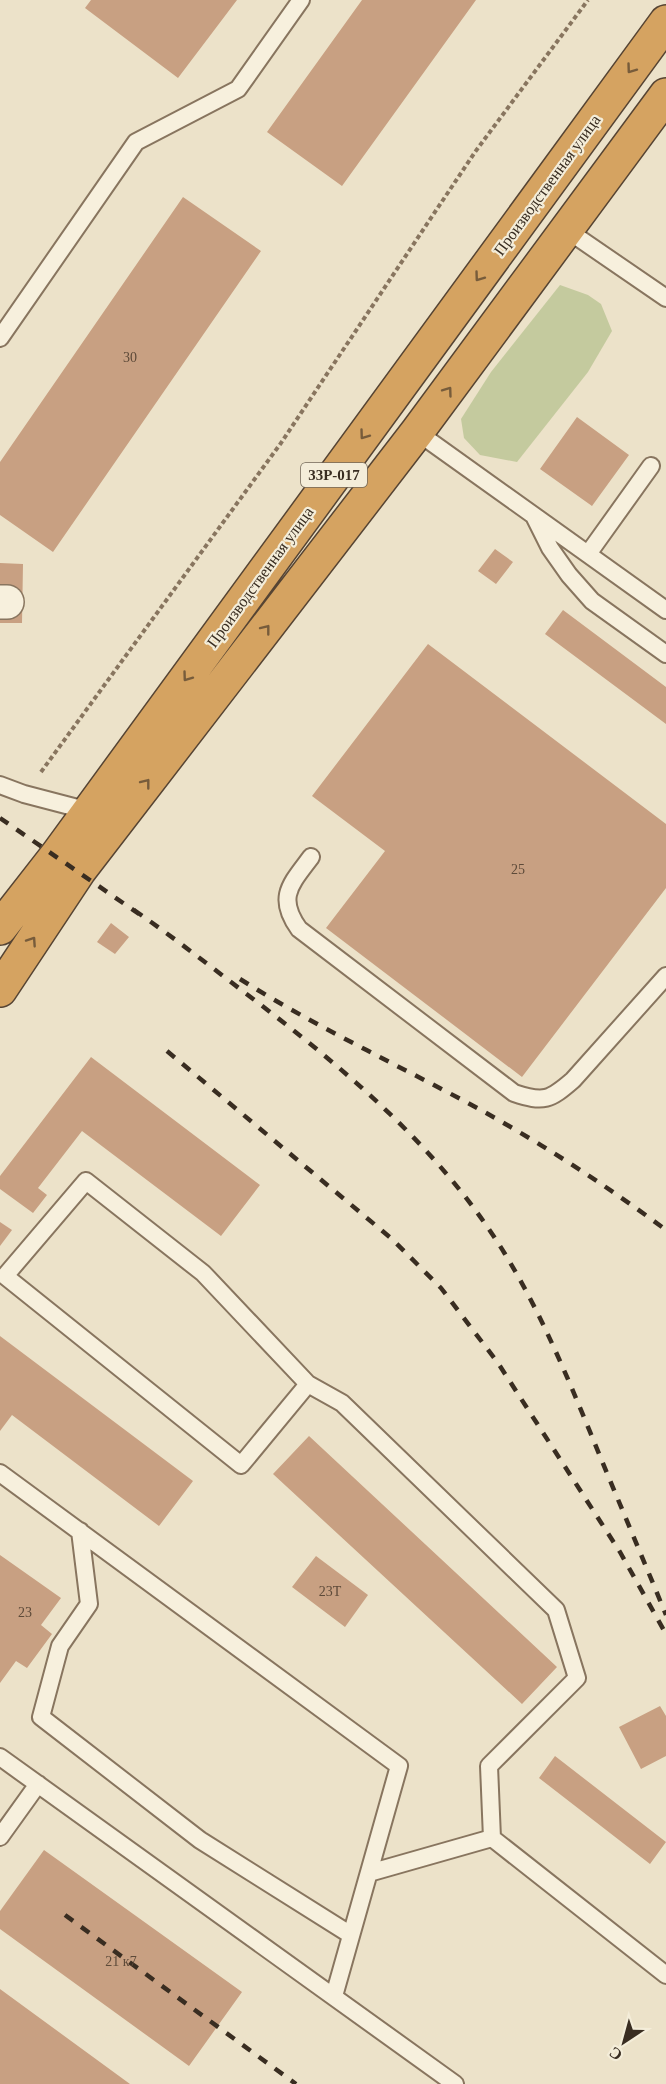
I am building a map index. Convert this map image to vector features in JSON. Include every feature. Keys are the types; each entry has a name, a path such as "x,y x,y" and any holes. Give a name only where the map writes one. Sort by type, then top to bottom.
{"highway":[{"name":"Производственная улица","path":"0,928 89,811 666,22"},
{"name":"Производственная улица","path":"0,990 79,871 417,432 567,230 660,112"}],"lane":[{"path":"0,338 136,142 238,89 302,0"},
{"path":"567,230 666,298"},
{"path":"417,432 666,609"},
{"path":"588,554 651,466"},
{"path":"533,515 550,548 591,601 666,654"},
{"path":"0,785 24,794 89,811"},
{"path":"311,857 290,886 286,902 289,916 299,929 514,1093 535,1100 556,1095 573,1080 666,976"},
{"path":"308,1384 241,1465 5,1276 86,1181 203,1273 308,1384 342,1402 555,1610 577,1678 489,1766 492,1838 666,1976"},
{"path":"0,1473 399,1766 334,1996"},
{"path":"80,1531 89,1604 60,1646 41,1717 200,1840 351,1935"},
{"path":"0,1757 455,2084"},
{"path":"0,1837 38,1784"},
{"path":"369,1873 492,1838"}],"path":[{"path":"24,794 281,443 475,152 588,0"}],"green space":[{"path":"560,285 588,295 601,304 612,331 588,372 517,462 480,455 464,438 461,419 491,372"}],"building":[{"path":"91,0 237,0 178,78 85,8"},
{"path":"362,0 476,0 342,186 267,132"},
{"path":"183,197 261,251 53,552 0,515 0,462"},
{"path":"577,417 629,455 592,506 540,469"},
{"path":"495,549 513,562 496,584 478,571"},
{"path":"0,563 23,564 22,623 0,623"},
{"path":"563,610 666,687 666,724 545,634"},
{"path":"428,644 666,824 666,888 522,1077 326,928 385,851 312,796"},
{"path":"111,923 129,937 115,954 97,942"},
{"path":"91,1057 260,1185 221,1236 82,1131 38,1188 47,1195 33,1213 0,1189 0,1176"},
{"path":"0,1222 12,1230 0,1246"},
{"path":"0,1336 193,1481 159,1526 12,1415 0,1431"},
{"path":"309,1436 557,1667 522,1704 273,1474"},
{"path":"0,1555 61,1598 41,1625 52,1634 27,1668 16,1661 0,1683"},
{"path":"316,1556 368,1595 345,1627 292,1587"},
{"path":"660,1706 666,1716 666,1756 641,1769 619,1727"},
{"path":"555,1756 666,1842 650,1864 539,1778"},
{"path":"44,1850 242,1992 189,2066 0,1929 0,1911"},
{"path":"0,1989 130,2084 0,2084"}],"railway":[{"path":"0,818 139,914"},
{"path":"134,910 277,1017 350,1077 418,1142 479,1215 518,1276 553,1345 666,1615"},
{"path":"240,979 298,1014 479,1109 527,1137 598,1182 666,1230"},
{"path":"167,1051 392,1239 441,1288 498,1363 620,1552 666,1634"},
{"path":"65,1915 296,2084"}]}
